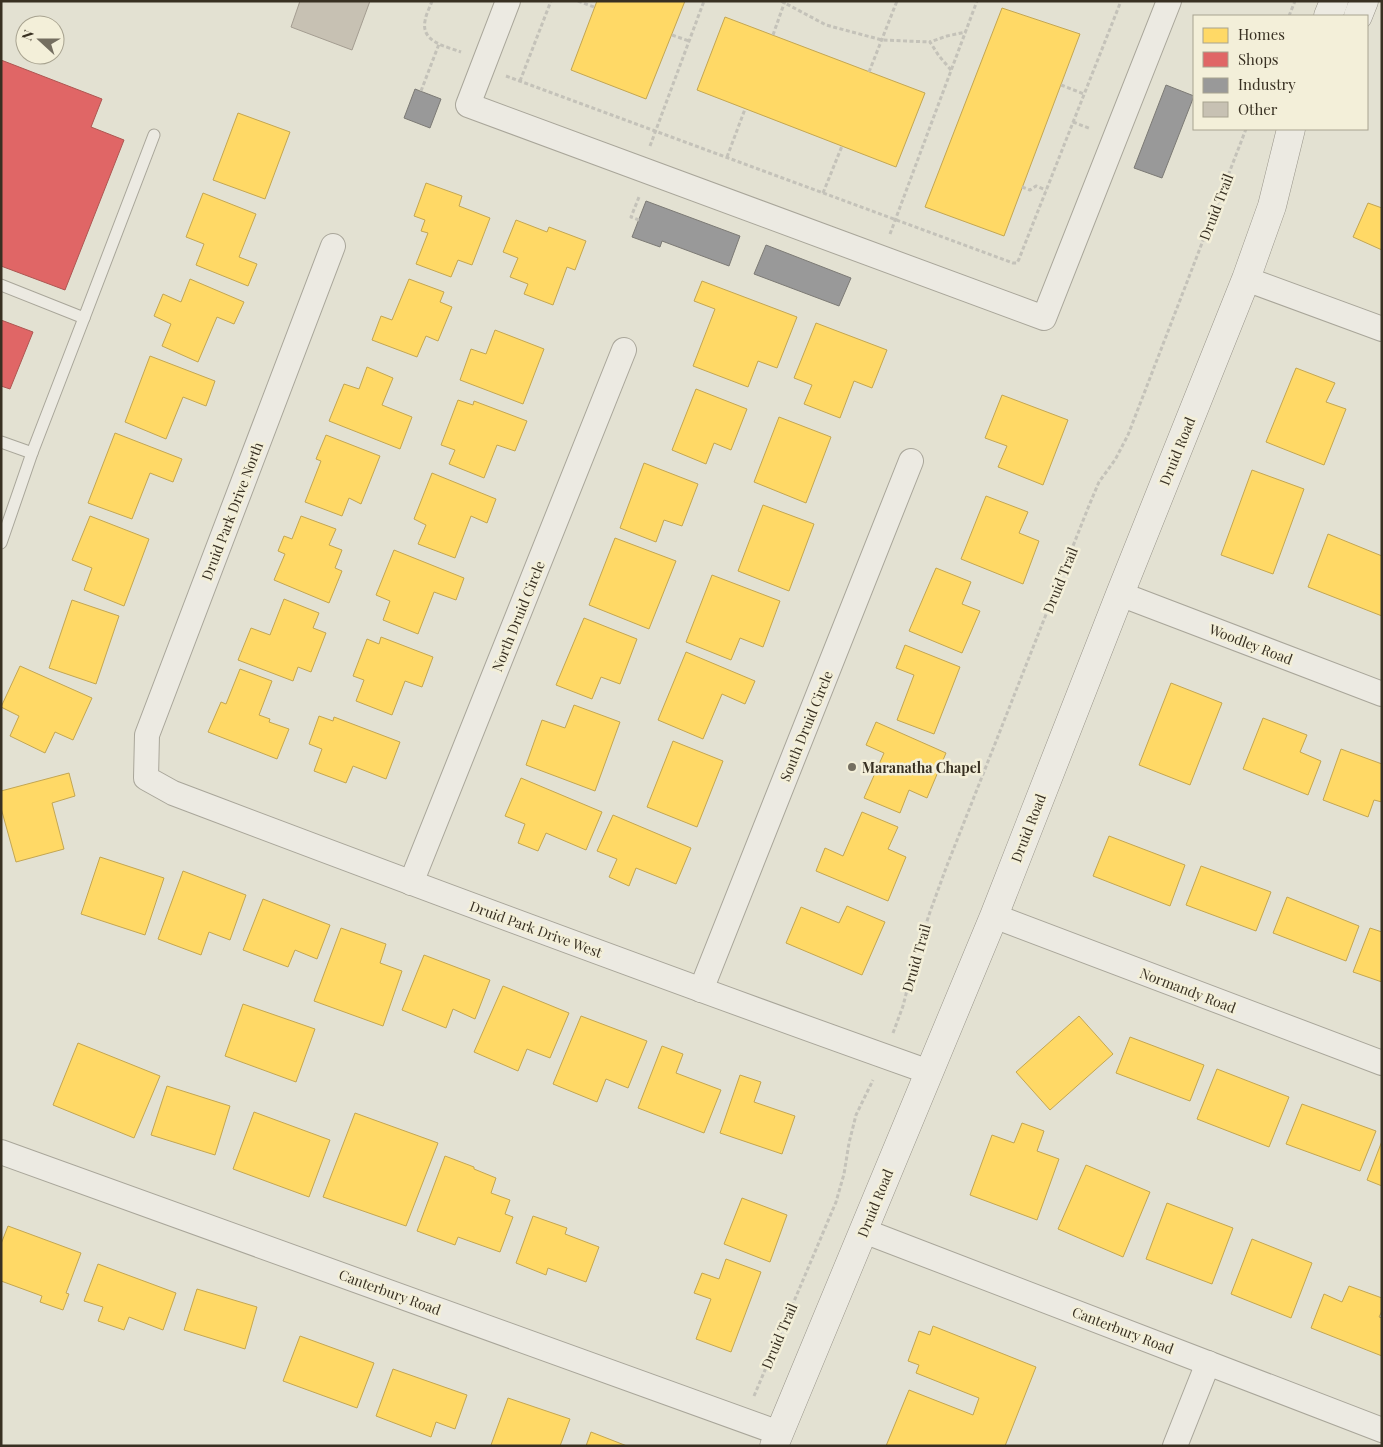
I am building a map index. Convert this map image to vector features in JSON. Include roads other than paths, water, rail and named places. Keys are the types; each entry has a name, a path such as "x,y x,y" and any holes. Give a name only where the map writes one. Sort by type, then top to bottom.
{"street":[{"path":"508,1 468,105 1044,318 1169,1"},
{"path":"1328,15 1334,1"},
{"path":"1358,15 1364,1"},
{"name":"Druid Road","path":"776,1439 994,916 1246,279 1272,206 1292,130"},
{"name":"Druid Road","path":"1272,206 1310,130"},
{"name":"Druid Park Drive North","path":"146,778 147,735 333,246"},
{"path":"1246,279 1382,329"},
{"name":"North Druid Circle","path":"411,883 624,350"},
{"name":"South Druid Circle","path":"701,990 911,461"},
{"name":"Woodley Road","path":"1120,594 1382,694"},
{"name":"Druid Park Drive West","path":"146,778 173,793 411,883 929,1072"},
{"name":"Normandy Road","path":"994,916 1382,1063"},
{"name":"Canterbury Road","path":"1,1152 776,1439"},
{"name":"Canterbury Road","path":"864,1230 1382,1430"},
{"path":"1176,1446 1208,1363"}],"lane":[{"path":"1,543 32,453 154,135"},
{"path":"1,285 84,318"},
{"path":"1,442 32,453"}],"place":[{"name":"Maranatha Chapel","path":"852,767"}]}
